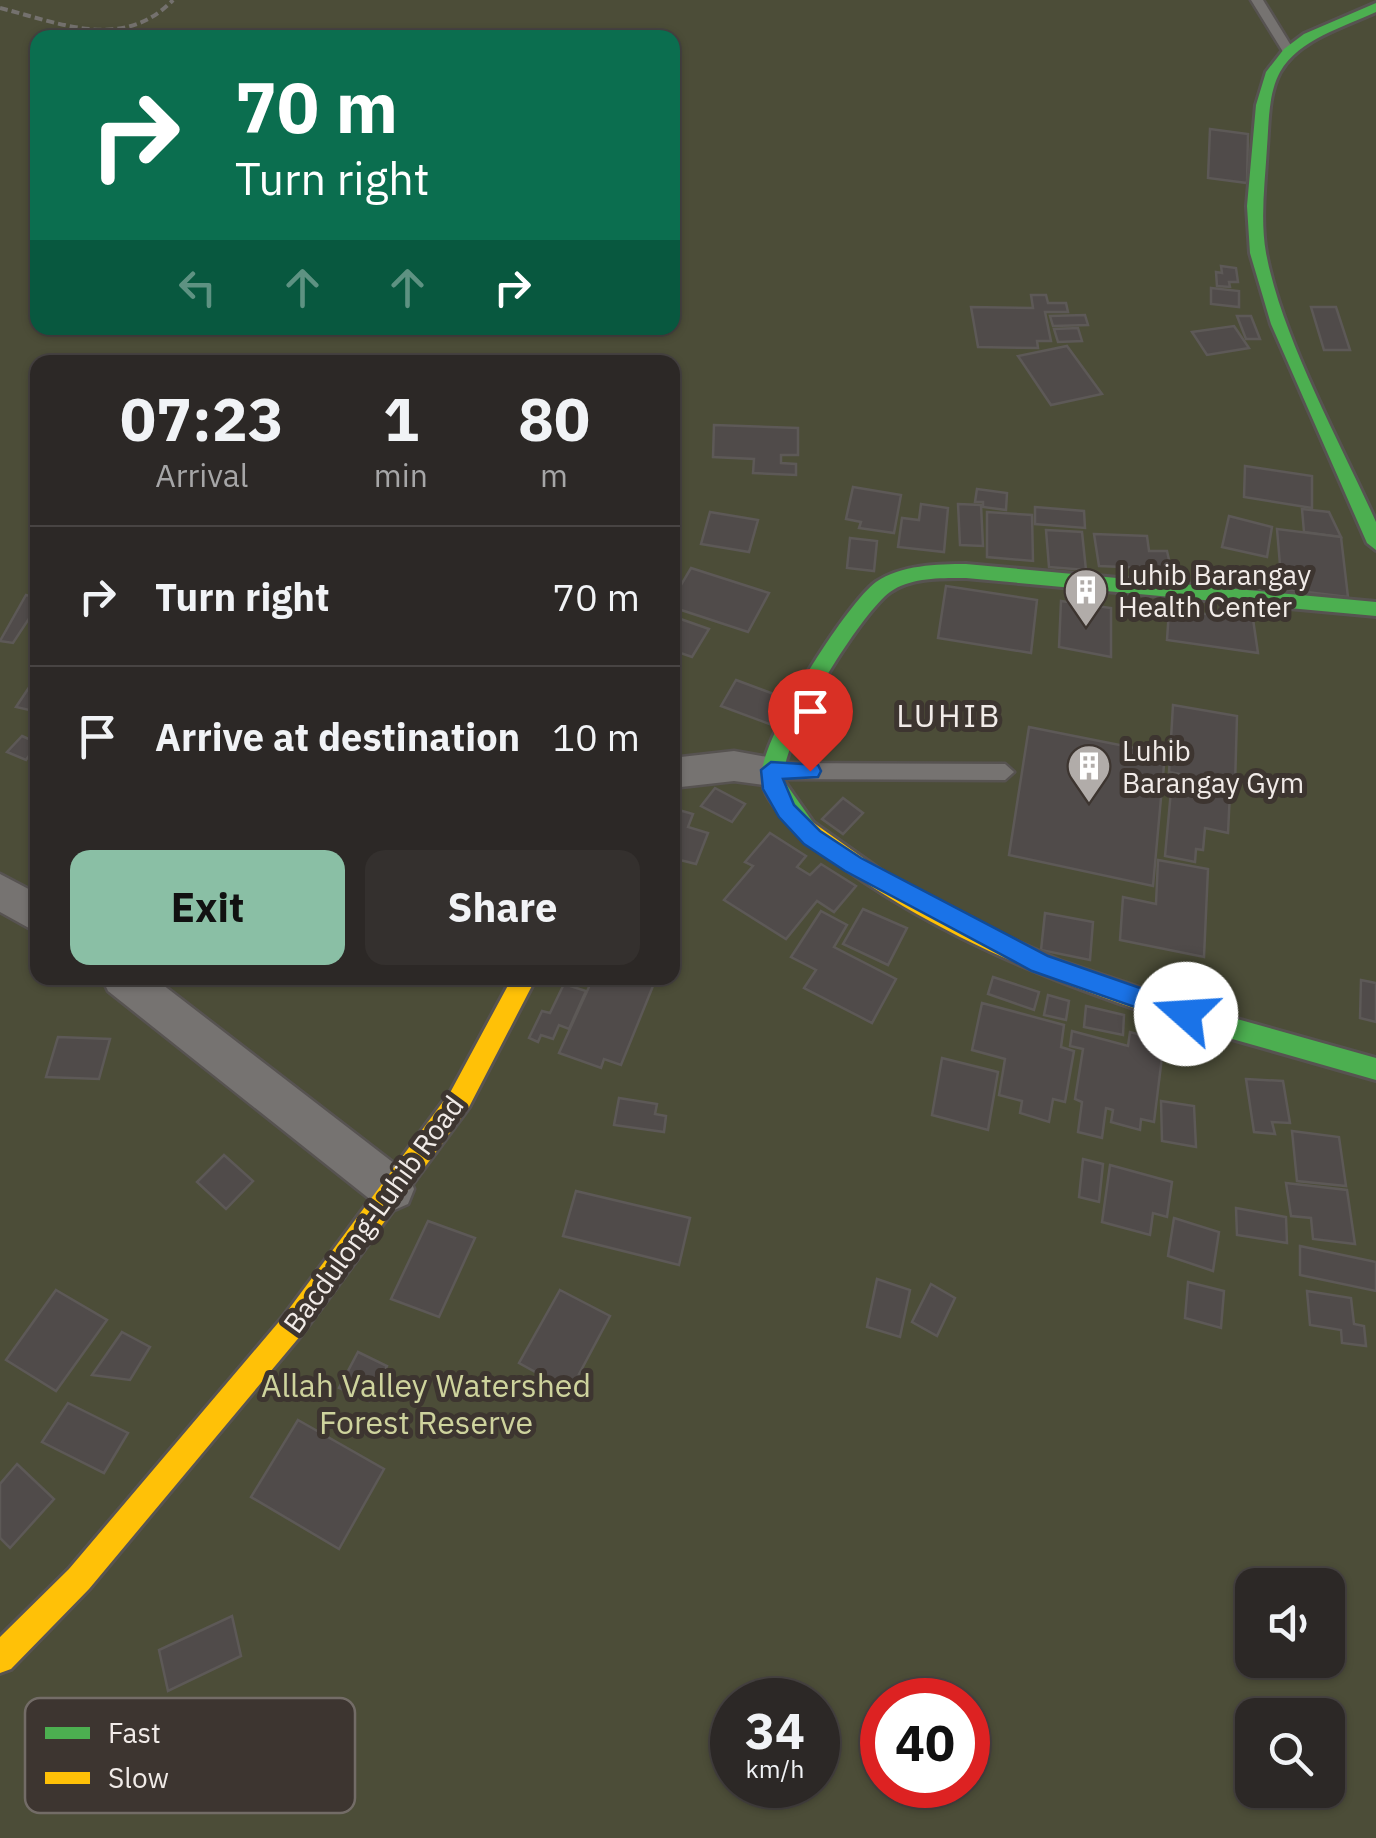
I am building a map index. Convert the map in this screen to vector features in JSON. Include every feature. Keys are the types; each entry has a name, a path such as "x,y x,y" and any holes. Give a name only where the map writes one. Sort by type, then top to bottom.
{"street":[{"path":"1376,7 1309,37 1289,52 1273,72 1263,105 1256,206 1258,253 1279,324 1376,543"},
{"path":"1376,610 966,570 906,576 884,584 871,596 792,723 771,770 774,789 786,811 812,837 898,891 1040,964 1276,1043 1376,1069"},
{"path":"680,772 718,766 771,770"},
{"path":"0,892 30,911"},
{"path":"132,985 392,1189"},
{"name":"Bacdulong-Luhib Road","path":"0,1658 79,1579 279,1341 460,1098 520,985"}],"lane":[{"path":"1257,0 1289,52"},
{"path":"771,770 1005,772"}],"path":[{"path":"111,30 164,12 173,0"},
{"path":"0,8 67,26 100,30"}],"green space":[{"name":"Allah Valley Watershed Forest Reserve","path":"0,0 1376,0 1376,1838 0,1838"}],"building":[{"path":"1210,129 1248,134 1247,183 1208,178"},
{"path":"1221,266 1236,268 1238,282 1229,282 1230,287 1217,286 1216,272 1222,273"},
{"path":"1211,288 1239,291 1239,307 1211,304"},
{"path":"1031,295 1046,295 1048,303 1066,303 1068,312 1045,312 1051,341 1037,341 1038,348 978,347 971,307 1033,308"},
{"path":"1311,307 1336,307 1350,350 1324,350"},
{"path":"1085,315 1088,325 1053,326 1050,316"},
{"path":"1237,316 1251,316 1260,339 1246,339"},
{"path":"1234,326 1249,348 1207,355 1192,332"},
{"path":"1078,328 1082,341 1058,342 1054,329"},
{"path":"1067,346 1102,394 1051,405 1018,356"},
{"path":"714,425 798,428 798,455 781,455 781,463 796,464 796,475 753,473 754,459 713,457"},
{"path":"1245,466 1312,476 1312,508 1244,497"},
{"path":"853,487 901,495 894,533 859,528 861,522 846,519"},
{"path":"977,489 1007,493 1006,510 975,502"},
{"path":"921,504 948,508 944,552 898,547 902,518 919,520"},
{"path":"958,504 981,505 983,546 960,545"},
{"path":"1035,507 1084,511 1085,528 1035,524"},
{"path":"1302,509 1329,512 1341,537 1304,532"},
{"path":"710,512 758,520 749,552 701,544"},
{"path":"987,512 1032,515 1033,561 987,557"},
{"path":"1229,516 1272,527 1267,557 1222,547"},
{"path":"1277,529 1341,537 1348,597 1282,589"},
{"path":"1046,530 1082,532 1086,570 1049,567"},
{"path":"1094,534 1147,536 1149,551 1167,551 1171,569 1099,566"},
{"path":"850,538 877,541 874,571 847,568"},
{"path":"691,568 769,593 748,632 680,610 680,587"},
{"path":"946,586 1037,600 1031,653 938,638"},
{"path":"26,595 30,596 30,617 13,643 0,641"},
{"name":"Luhib Barangay Health Center","path":"1061,601 1111,608 1111,657 1059,647"},
{"path":"1169,610 1253,619 1258,653 1167,640"},
{"path":"680,619 709,629 692,657 680,653"},
{"path":"736,680 787,699 772,725 721,706"},
{"path":"30,686 30,710 16,707"},
{"path":"1173,705 1237,716 1235,785 1169,772"},
{"name":"Luhib Barangay Gym","path":"1029,727 1165,754 1153,886 1009,855"},
{"path":"22,736 30,740 26,760 7,752"},
{"path":"1172,780 1230,792 1228,833 1205,828 1203,850 1196,849 1195,862 1165,856"},
{"path":"715,788 745,804 732,822 701,806"},
{"path":"843,798 863,813 843,834 822,819"},
{"path":"680,810 693,814 688,827 708,833 696,864 680,860"},
{"path":"770,833 806,856 797,867 810,875 821,864 856,886 834,912 817,901 786,939 724,900 753,866 745,862"},
{"path":"1158,860 1208,869 1204,957 1120,940 1123,897 1156,904"},
{"path":"863,909 907,928 888,965 843,944"},
{"path":"821,911 847,925 834,947 896,979 872,1023 804,988 816,970 791,957"},
{"path":"1045,913 1093,922 1090,960 1041,950"},
{"path":"993,977 1039,992 1034,1010 988,994"},
{"path":"1361,980 1376,983 1376,1022 1360,1018"},
{"path":"564,985 586,991 569,1029 559,1025 553,1039 541,1035 538,1042 529,1038 542,1011 550,1013"},
{"path":"590,985 653,986 621,1065 604,1059 601,1068 559,1053"},
{"path":"1048,995 1069,1001 1066,1020 1044,1015"},
{"path":"982,1003 1064,1025 1061,1047 1074,1051 1065,1102 1053,1099 1049,1122 1020,1113 1022,1101 999,1095 1005,1059 972,1050"},
{"path":"1086,1006 1124,1015 1123,1035 1084,1027"},
{"path":"1072,1031 1128,1046 1130,1032 1164,1041 1154,1122 1141,1119 1140,1130 1111,1122 1113,1110 1106,1108 1102,1138 1078,1132 1082,1102 1075,1099 1083,1049 1070,1046"},
{"path":"58,1037 110,1039 99,1079 46,1077"},
{"path":"942,1058 998,1072 988,1130 932,1115"},
{"path":"1246,1079 1283,1081 1290,1123 1272,1122 1275,1134 1254,1132"},
{"path":"619,1098 657,1104 655,1114 666,1116 664,1132 614,1125"},
{"path":"1161,1101 1194,1106 1196,1147 1162,1141"},
{"path":"1292,1131 1339,1137 1346,1186 1297,1181"},
{"path":"224,1155 253,1181 226,1209 197,1182"},
{"path":"1083,1159 1103,1164 1099,1202 1079,1197"},
{"path":"1110,1165 1172,1182 1167,1217 1153,1213 1150,1235 1102,1222"},
{"path":"1286,1183 1347,1190 1355,1244 1313,1239 1311,1218 1291,1216"},
{"path":"576,1191 690,1218 679,1265 563,1236"},
{"path":"1236,1208 1286,1217 1287,1243 1237,1235"},
{"path":"1174,1218 1219,1232 1213,1271 1168,1256"},
{"path":"428,1221 475,1238 439,1317 391,1299"},
{"path":"1300,1246 1376,1262 1376,1291 1300,1275"},
{"path":"877,1279 910,1290 900,1337 867,1327"},
{"path":"1188,1282 1224,1291 1221,1328 1185,1318"},
{"path":"931,1284 955,1298 937,1336 912,1322"},
{"path":"56,1290 107,1320 56,1391 6,1360"},
{"path":"560,1290 610,1316 570,1391 519,1363"},
{"path":"1307,1291 1351,1298 1354,1324 1364,1326 1366,1346 1342,1343 1341,1330 1310,1325"},
{"path":"122,1332 150,1347 130,1380 92,1375"},
{"path":"358,1352 387,1366 369,1401 339,1388"},
{"path":"68,1403 128,1433 104,1473 42,1442"},
{"path":"298,1420 384,1469 339,1549 251,1497"},
{"path":"17,1464 54,1499 10,1548 0,1538 0,1484"},
{"path":"232,1616 241,1656 168,1691 159,1650"}],"traffic: fast":[{"path":"1376,7 1309,37 1289,52 1273,72 1263,105 1255,206 1258,253 1279,324 1376,543"},
{"path":"804,825 776,788 772,773 775,757 800,705 855,619 883,587 903,578 966,571 1376,609"},
{"path":"1212,1023 1376,1069"}],"traffic: slow":[{"path":"804,825 893,891 943,919 1052,968 1212,1023"},
{"path":"0,1658 79,1579 292,1326 460,1099 520,985"}],"place":[{"name":"Luhib Barangay Health Center","path":"1086,628"},
{"name":"Luhib Barangay Gym","path":"1089,804"}],"district":[{"name":"LUHIB","path":"949,715"}],"route":[{"path":"810,771 771,770 774,789 786,811 812,837 853,864 1040,964 1186,1014"}]}
